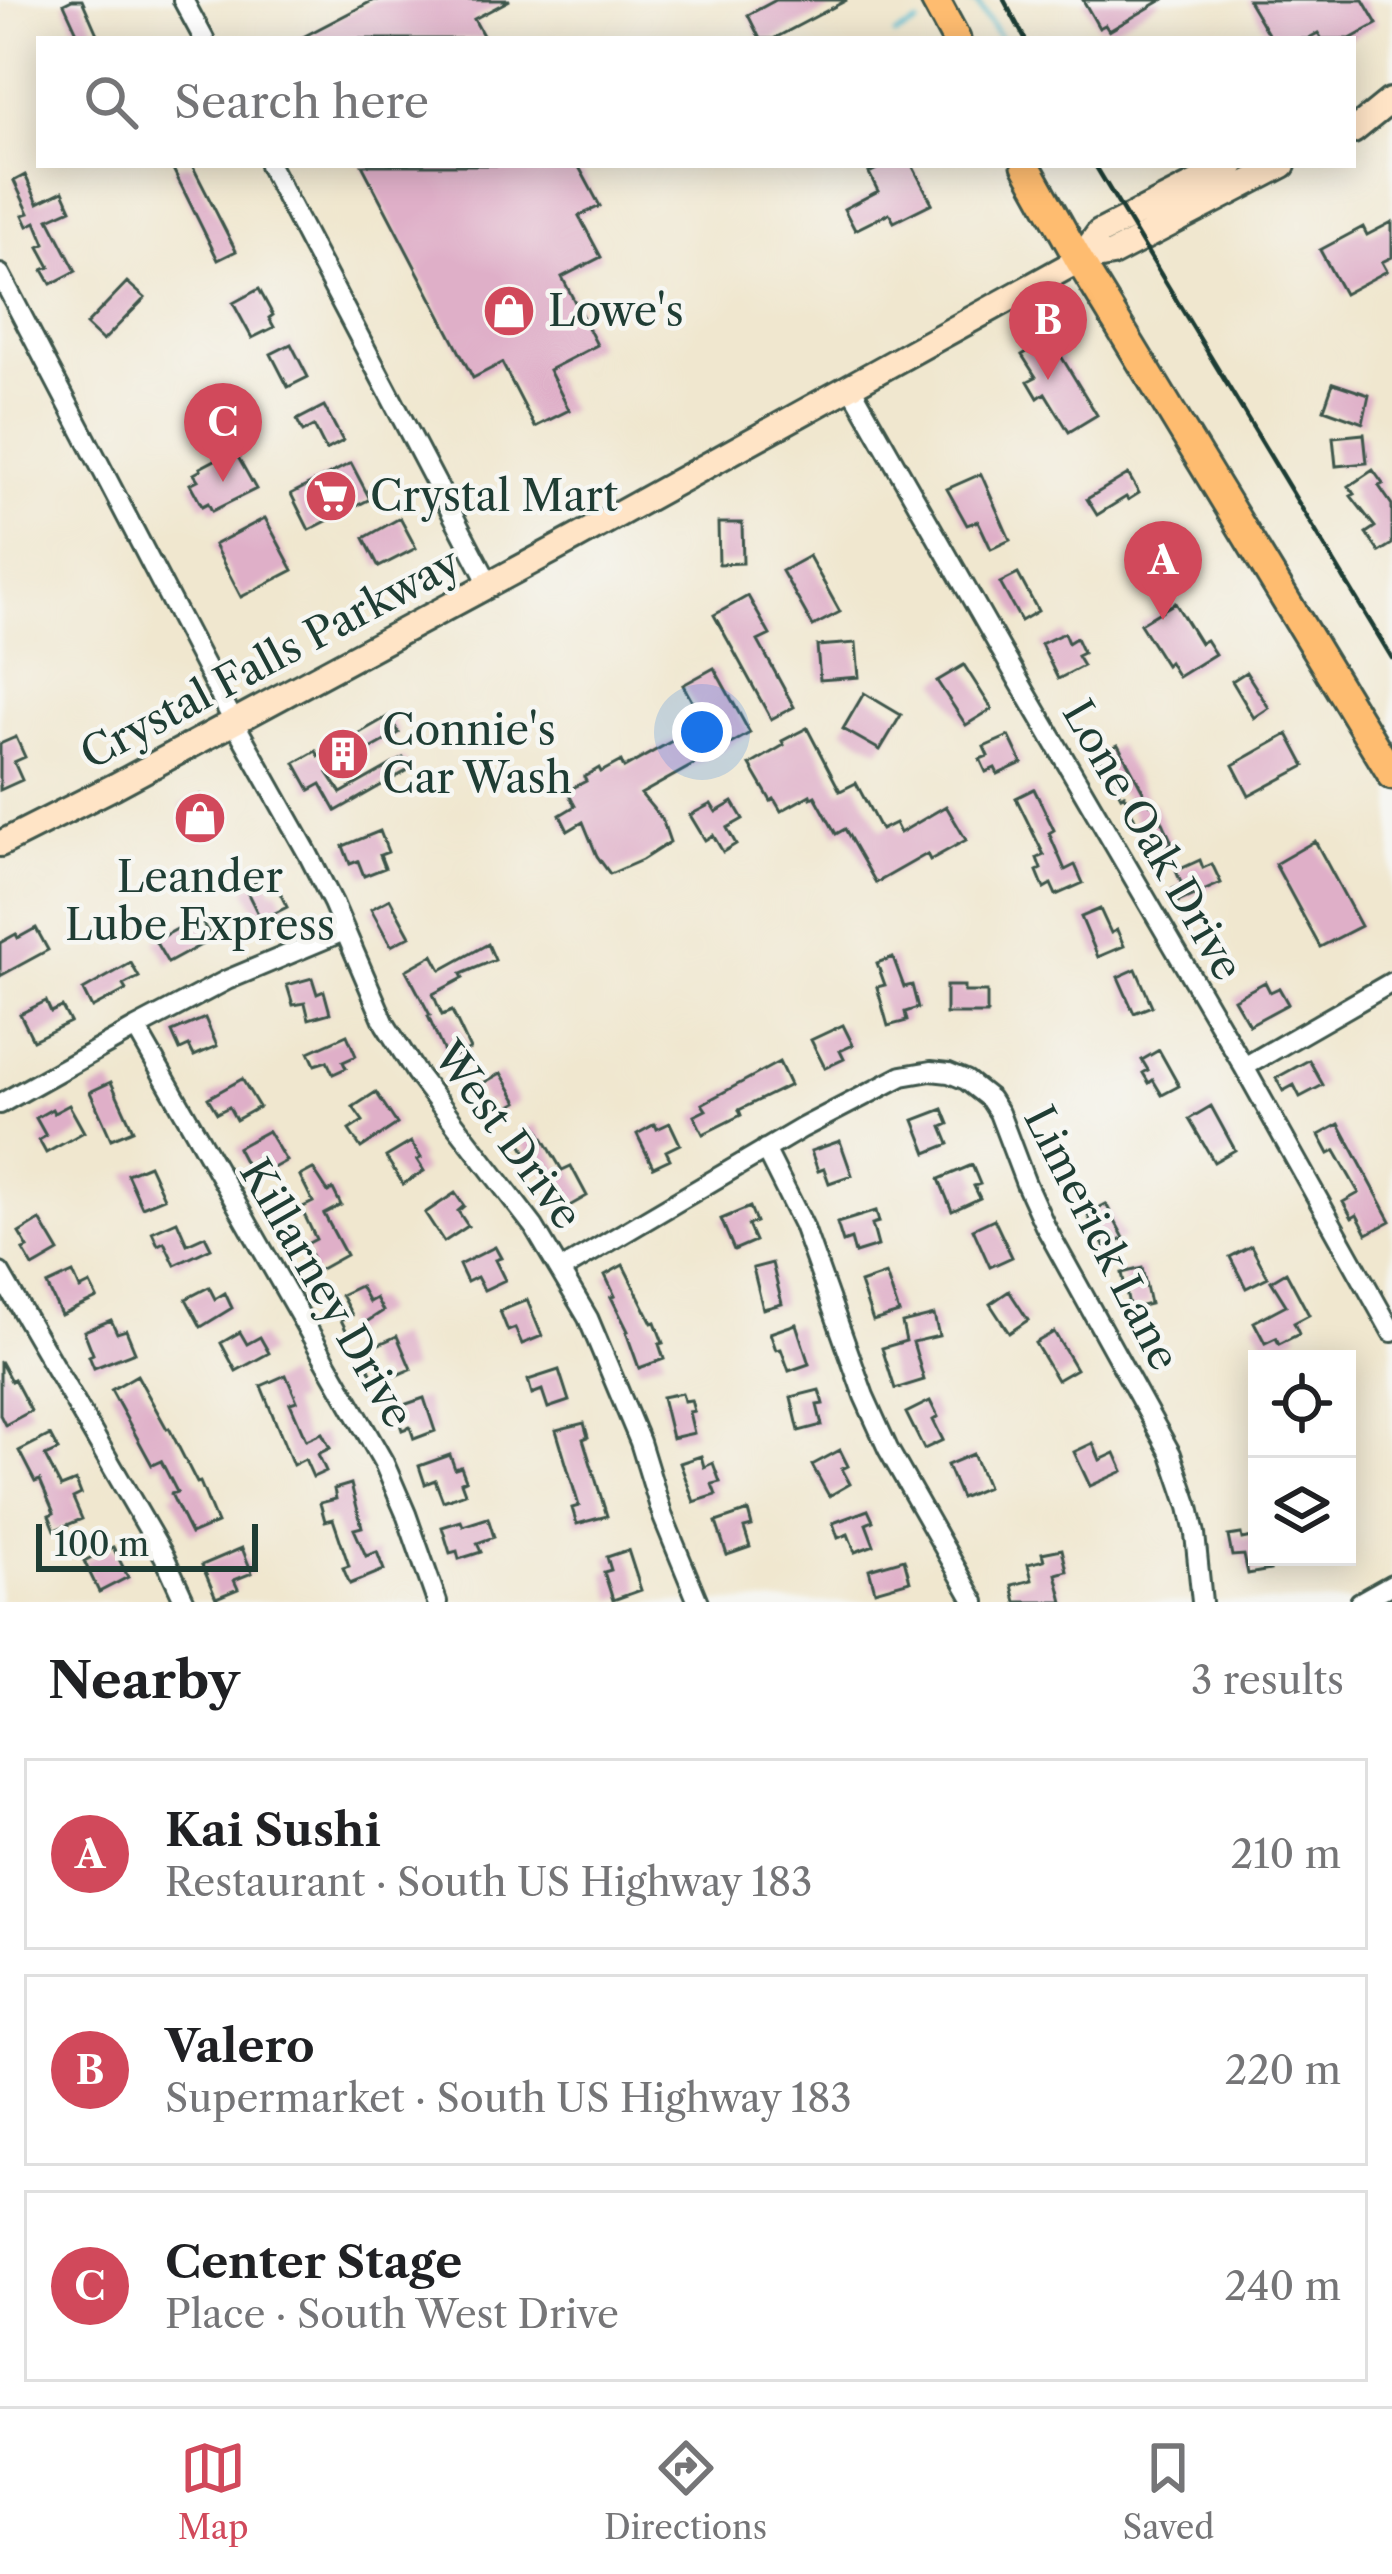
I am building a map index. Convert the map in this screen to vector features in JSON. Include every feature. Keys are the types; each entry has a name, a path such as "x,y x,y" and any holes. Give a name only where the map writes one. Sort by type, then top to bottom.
{"main road":[{"path":"935,0 954,36"},
{"path":"1356,108 1391,101"},
{"path":"1356,129 1391,101"},
{"path":"1028,168 1392,775"},
{"path":"1079,260 1099,233 1227,168"},
{"path":"1079,260 1112,254 1277,168"},
{"name":"Crystal Falls Parkway","path":"0,844 489,584 1079,260"}],"street":[{"path":"183,0 201,36"},
{"path":"271,168 489,584"},
{"name":"West Drive","path":"0,274 307,852 372,999 400,1049 521,1209 588,1318 640,1442 698,1602"},
{"name":"Lone Oak Drive","path":"850,386 1392,1332"},
{"path":"0,1104 227,980 344,931"},
{"path":"1244,1067 1392,982"},
{"name":"Killarney Drive","path":"136,1028 384,1463 437,1602"},
{"name":"Limerick Lane","path":"561,1270 765,1149 902,1076 950,1073 976,1086 1000,1114 1046,1226 1171,1454 1195,1534 1202,1602"},
{"path":"765,1149 803,1225 864,1396 888,1449 975,1602"},
{"path":"0,1273 164,1556 185,1602"},
{"path":"1360,1602 1392,1583"}],"building":[{"path":"82,0 97,34 79,36 64,4"},
{"path":"374,0 510,0 474,19 483,36 305,36"},
{"path":"776,0 847,0 779,36 758,36 748,15"},
{"path":"1083,0 1162,0 1109,31 1105,25 1099,28"},
{"path":"1248,0 1363,0 1377,24 1355,36 1269,36"},
{"path":"194,168 236,251 218,260 173,169"},
{"name":"Lowe's","path":"364,168 580,168 600,206 579,216 601,257 562,277 597,345 549,370 569,410 535,427 502,363 473,378"},
{"path":"879,168 914,168 932,203 894,222 889,213 855,230 844,209 878,191 869,173"},
{"path":"25,175 38,203 63,191 71,209 49,219 76,271 51,284 43,270 50,267 39,247 45,244 36,222 28,226 23,215 29,213 14,181"},
{"path":"1392,222 1392,257 1382,262 1387,271 1344,294 1320,250 1363,227 1367,235"},
{"path":"127,282 145,298 103,341 86,325"},
{"path":"259,289 274,327 252,338 233,303"},
{"path":"1050,338 1097,415 1069,432 1045,393 1038,398 1028,381 1036,377 1022,355"},
{"path":"291,344 308,377 288,387 271,354"},
{"path":"1333,383 1369,395 1363,423 1324,409"},
{"path":"324,406 343,441 326,450 314,426 303,432 297,420"},
{"path":"1364,434 1367,463 1336,466 1333,437"},
{"path":"234,450 256,489 212,511 208,503 202,506 190,484 198,480 194,474 200,468"},
{"name":"Crystal Mart","path":"351,463 370,499 309,530 291,494"},
{"path":"1373,470 1392,505 1392,544 1379,552 1366,533 1375,527 1351,496 1355,494 1349,486"},
{"path":"981,474 1010,540 991,549 978,521 967,525 947,489"},
{"path":"1128,474 1139,493 1097,515 1087,499"},
{"path":"265,518 293,570 241,597 214,545"},
{"name":"Crystal Mart","path":"400,518 416,548 379,567 364,538"},
{"path":"718,523 742,523 743,563 719,564"},
{"path":"809,556 840,612 813,626 782,571"},
{"path":"1018,574 1038,611 1021,621 1000,583"},
{"path":"748,596 770,635 758,641 794,707 771,719 714,615"},
{"path":"1175,603 1200,643 1206,640 1215,654 1178,677 1140,624"},
{"path":"1064,633 1068,643 1076,638 1083,666 1058,679 1041,644"},
{"path":"856,643 859,677 820,680 817,646"},
{"path":"964,665 992,709 966,725 937,681"},
{"path":"714,668 750,733 641,794 662,819 670,842 610,874 583,822 568,831 560,815 575,806 567,791 599,768 601,772 621,761 624,768 704,723 683,685"},
{"path":"1246,672 1269,708 1254,718 1232,681"},
{"path":"864,693 901,715 880,750 843,729"},
{"name":"Connie's Car Wash","path":"389,716 399,733 328,773 341,793 403,758 410,769 336,811 321,784 310,790 295,763 316,751 319,756"},
{"path":"807,728 840,791 856,783 881,830 895,823 900,833 946,806 966,840 930,860 927,854 876,883 845,829 836,834 815,796 781,811 750,765"},
{"path":"1288,734 1305,766 1249,796 1233,765"},
{"path":"1009,736 1022,763 998,774 995,768 986,772 980,759 988,756 984,747"},
{"path":"16,737 25,757 14,762 22,780 0,790 0,744"},
{"path":"1118,745 1150,804 1154,802 1172,843 1149,853 1124,794 1121,796 1098,755"},
{"path":"1034,789 1054,830 1049,833 1065,870 1075,865 1083,883 1056,895 1051,884 1044,888 1037,858 1044,855 1016,798"},
{"name":"Leander Lube Express","path":"201,795 220,832 199,842 180,805"},
{"path":"733,802 743,819 727,828 736,844 723,852 713,835 705,840 690,815 711,804 716,812"},
{"path":"380,831 388,852 380,855 385,868 364,876 358,861 350,864 343,846"},
{"path":"1315,841 1361,926 1320,947 1275,864"},
{"path":"1200,860 1203,868 1212,864 1221,883 1178,902 1173,889 1182,885 1176,871"},
{"path":"267,877 287,907 261,920 245,888"},
{"path":"390,899 410,936 391,946 371,909"},
{"path":"1100,909 1111,933 1117,930 1124,946 1098,957 1081,917"},
{"path":"199,917 212,939 168,963 155,941"},
{"path":"36,928 48,950 0,976 0,943"},
{"path":"488,944 495,960 461,974 463,978 433,994 442,1015 452,1011 470,1049 447,1059 406,970 433,955 441,970"},
{"path":"893,957 904,987 912,985 918,1008 905,1012 907,1021 888,1026 877,987 885,985 877,963"},
{"path":"131,963 139,977 123,985 126,990 92,1008 83,990"},
{"path":"1136,969 1152,1006 1134,1013 1118,977"},
{"path":"312,978 317,994 324,991 330,1013 309,1019 305,1003 293,1005 287,985"},
{"path":"1265,982 1270,992 1279,988 1288,1004 1249,1025 1234,999"},
{"path":"946,986 987,992 987,1014 946,1014"},
{"path":"46,1001 51,1012 62,1007 70,1022 33,1040 20,1014"},
{"path":"205,1018 217,1046 194,1056 189,1046 180,1050 172,1032"},
{"path":"843,1025 853,1045 840,1051 844,1059 825,1068 811,1040"},
{"path":"347,1035 356,1056 343,1062 346,1068 333,1074 327,1061 315,1065 309,1052"},
{"path":"1159,1050 1179,1086 1162,1095 1143,1073 1148,1070 1142,1060"},
{"path":"1309,1060 1323,1085 1300,1097 1294,1085 1283,1091 1276,1078"},
{"path":"779,1062 790,1085 703,1134 694,1116 706,1110 702,1104"},
{"path":"501,1073 518,1102 498,1113 476,1087"},
{"path":"242,1079 259,1107 236,1120 229,1107 217,1113 208,1098"},
{"path":"111,1082 133,1130 111,1139 90,1092"},
{"path":"376,1092 397,1124 361,1148 349,1130 363,1121 353,1107"},
{"path":"69,1105 84,1132 46,1153 39,1140 46,1136 36,1118"},
{"path":"1211,1106 1235,1150 1214,1162 1189,1119"},
{"path":"943,1109 949,1124 942,1127 949,1144 927,1153 914,1120"},
{"path":"670,1123 680,1144 666,1151 670,1159 653,1167 637,1134 655,1124 657,1129"},
{"path":"535,1124 562,1170 571,1166 587,1196 564,1209 543,1169 537,1172 516,1135"},
{"path":"1339,1124 1391,1221 1367,1234 1343,1202 1359,1193 1335,1151 1329,1154 1319,1135"},
{"path":"268,1131 286,1161 262,1174 254,1160 246,1165 237,1148"},
{"path":"840,1141 852,1175 829,1183 824,1169 818,1171 811,1151"},
{"path":"411,1142 424,1171 403,1184 386,1157"},
{"path":"149,1165 164,1198 142,1207 127,1174"},
{"path":"972,1165 980,1198 952,1211 939,1179"},
{"path":"313,1169 341,1205 324,1214 346,1255 310,1275 303,1262 312,1257 305,1245 316,1239 301,1208 313,1202 300,1176"},
{"path":"455,1193 464,1206 458,1211 468,1226 444,1242 425,1213"},
{"path":"1106,1204 1124,1238 1105,1248 1087,1214"},
{"path":"750,1207 756,1222 748,1225 755,1241 734,1250 721,1219"},
{"path":"876,1211 879,1222 872,1224 878,1246 855,1253 851,1239 843,1242 837,1223"},
{"path":"994,1219 1012,1257 990,1267 973,1229"},
{"path":"40,1220 59,1252 33,1267 19,1233"},
{"path":"177,1221 187,1244 205,1236 211,1248 175,1265 164,1242 158,1245 152,1232"},
{"path":"1251,1246 1268,1277 1246,1288 1230,1257"},
{"path":"495,1247 501,1258 495,1260 505,1280 484,1290 477,1277 467,1282 459,1265"},
{"path":"772,1263 782,1304 763,1309 753,1268"},
{"path":"623,1265 663,1343 659,1344 664,1359 639,1368 605,1275"},
{"path":"1142,1268 1150,1304 1130,1309 1122,1273"},
{"path":"1286,1272 1309,1315 1294,1323 1299,1334 1279,1344 1276,1338 1265,1343 1254,1322 1286,1305 1271,1281"},
{"path":"73,1273 80,1289 90,1284 97,1298 61,1315 47,1285"},
{"path":"886,1274 899,1313 873,1321 860,1283"},
{"path":"360,1286 369,1302 376,1298 383,1311 348,1334 341,1320 352,1315 341,1295"},
{"path":"209,1287 215,1299 225,1293 232,1308 201,1327 186,1299"},
{"path":"1009,1291 1028,1320 1009,1333 990,1304"},
{"path":"527,1300 542,1336 522,1344 515,1328 508,1331 500,1311"},
{"path":"934,1315 939,1336 913,1342 924,1380 895,1389 882,1348 906,1341 902,1323"},
{"path":"111,1320 117,1333 126,1330 135,1352 94,1368 84,1331"},
{"path":"796,1324 809,1364 789,1371 770,1333"},
{"path":"240,1332 247,1344 260,1337 269,1353 236,1371 221,1343"},
{"path":"1054,1332 1076,1369 1057,1380 1035,1343"},
{"path":"397,1336 411,1369 383,1381 379,1372 372,1375 362,1352"},
{"path":"0,1361 31,1411 5,1425 0,1415"},
{"path":"559,1370 569,1401 548,1408 542,1390 532,1394 528,1380"},
{"path":"137,1375 200,1482 217,1523 191,1534 161,1461 152,1465 111,1390"},
{"path":"286,1375 297,1401 290,1403 306,1440 322,1433 330,1448 318,1454 326,1471 313,1477 305,1459 293,1465 261,1386"},
{"path":"819,1390 822,1425 799,1431 791,1397"},
{"path":"682,1393 684,1401 691,1400 694,1433 672,1438 662,1397"},
{"path":"424,1398 435,1431 414,1439 410,1427 402,1430 395,1408"},
{"path":"930,1401 943,1440 924,1449 906,1413"},
{"path":"584,1423 588,1437 583,1439 607,1516 577,1524 572,1508 579,1506 556,1430"},
{"path":"50,1435 58,1450 45,1456 61,1487 76,1481 81,1494 73,1498 82,1519 55,1530 49,1515 54,1513 40,1480 35,1482 19,1451"},
{"path":"1093,1443 1100,1460 1115,1453 1123,1471 1090,1486 1074,1452"},
{"path":"840,1450 850,1484 829,1496 812,1465"},
{"path":"973,1454 987,1487 961,1498 947,1465"},
{"path":"450,1455 455,1469 461,1467 465,1493 443,1501 435,1480 425,1484 419,1466"},
{"path":"701,1456 704,1467 713,1463 720,1482 712,1484 716,1495 694,1502 680,1463"},
{"path":"351,1484 362,1527 354,1529 366,1556 377,1552 384,1570 350,1584 333,1519 325,1521 320,1503 336,1499 334,1489"},
{"path":"868,1510 873,1521 866,1524 874,1545 855,1552 848,1534 838,1538 833,1523"},
{"path":"748,1511 752,1526 744,1528 750,1547 727,1555 716,1522"},
{"path":"488,1518 494,1537 477,1543 481,1552 459,1559 457,1551 450,1553 442,1527"},
{"path":"1228,1536 1248,1538 1248,1566 1269,1566 1270,1570 1248,1574 1244,1555 1232,1556"},
{"path":"113,1547 128,1577 99,1592 84,1561"},
{"path":"242,1548 252,1573 234,1580 238,1589 216,1598 202,1565"},
{"path":"1062,1549 1067,1571 1056,1574 1063,1602 1016,1602 1012,1585 1032,1580 1028,1564 1044,1560 1042,1553"},
{"path":"628,1550 641,1590 613,1600 604,1572 611,1570 607,1557"},
{"path":"904,1559 910,1581 875,1591 869,1569"}],"waterway":[{"path":"963,0 977,3 999,36"},
{"path":"895,35 918,23"}],"railway":[{"path":"1004,0 1023,36"},
{"path":"1097,168 1392,658"}],"place":[{"name":"Lowe's","path":"509,311"},
{"name":"Valero","path":"1048,380"},
{"name":"Center Stage","path":"223,482"},
{"name":"Crystal Mart","path":"331,496"},
{"name":"Kai Sushi","path":"1163,620"},
{"name":"Connie's Car Wash","path":"343,754"},
{"name":"Leander Lube Express","path":"200,818"}]}
